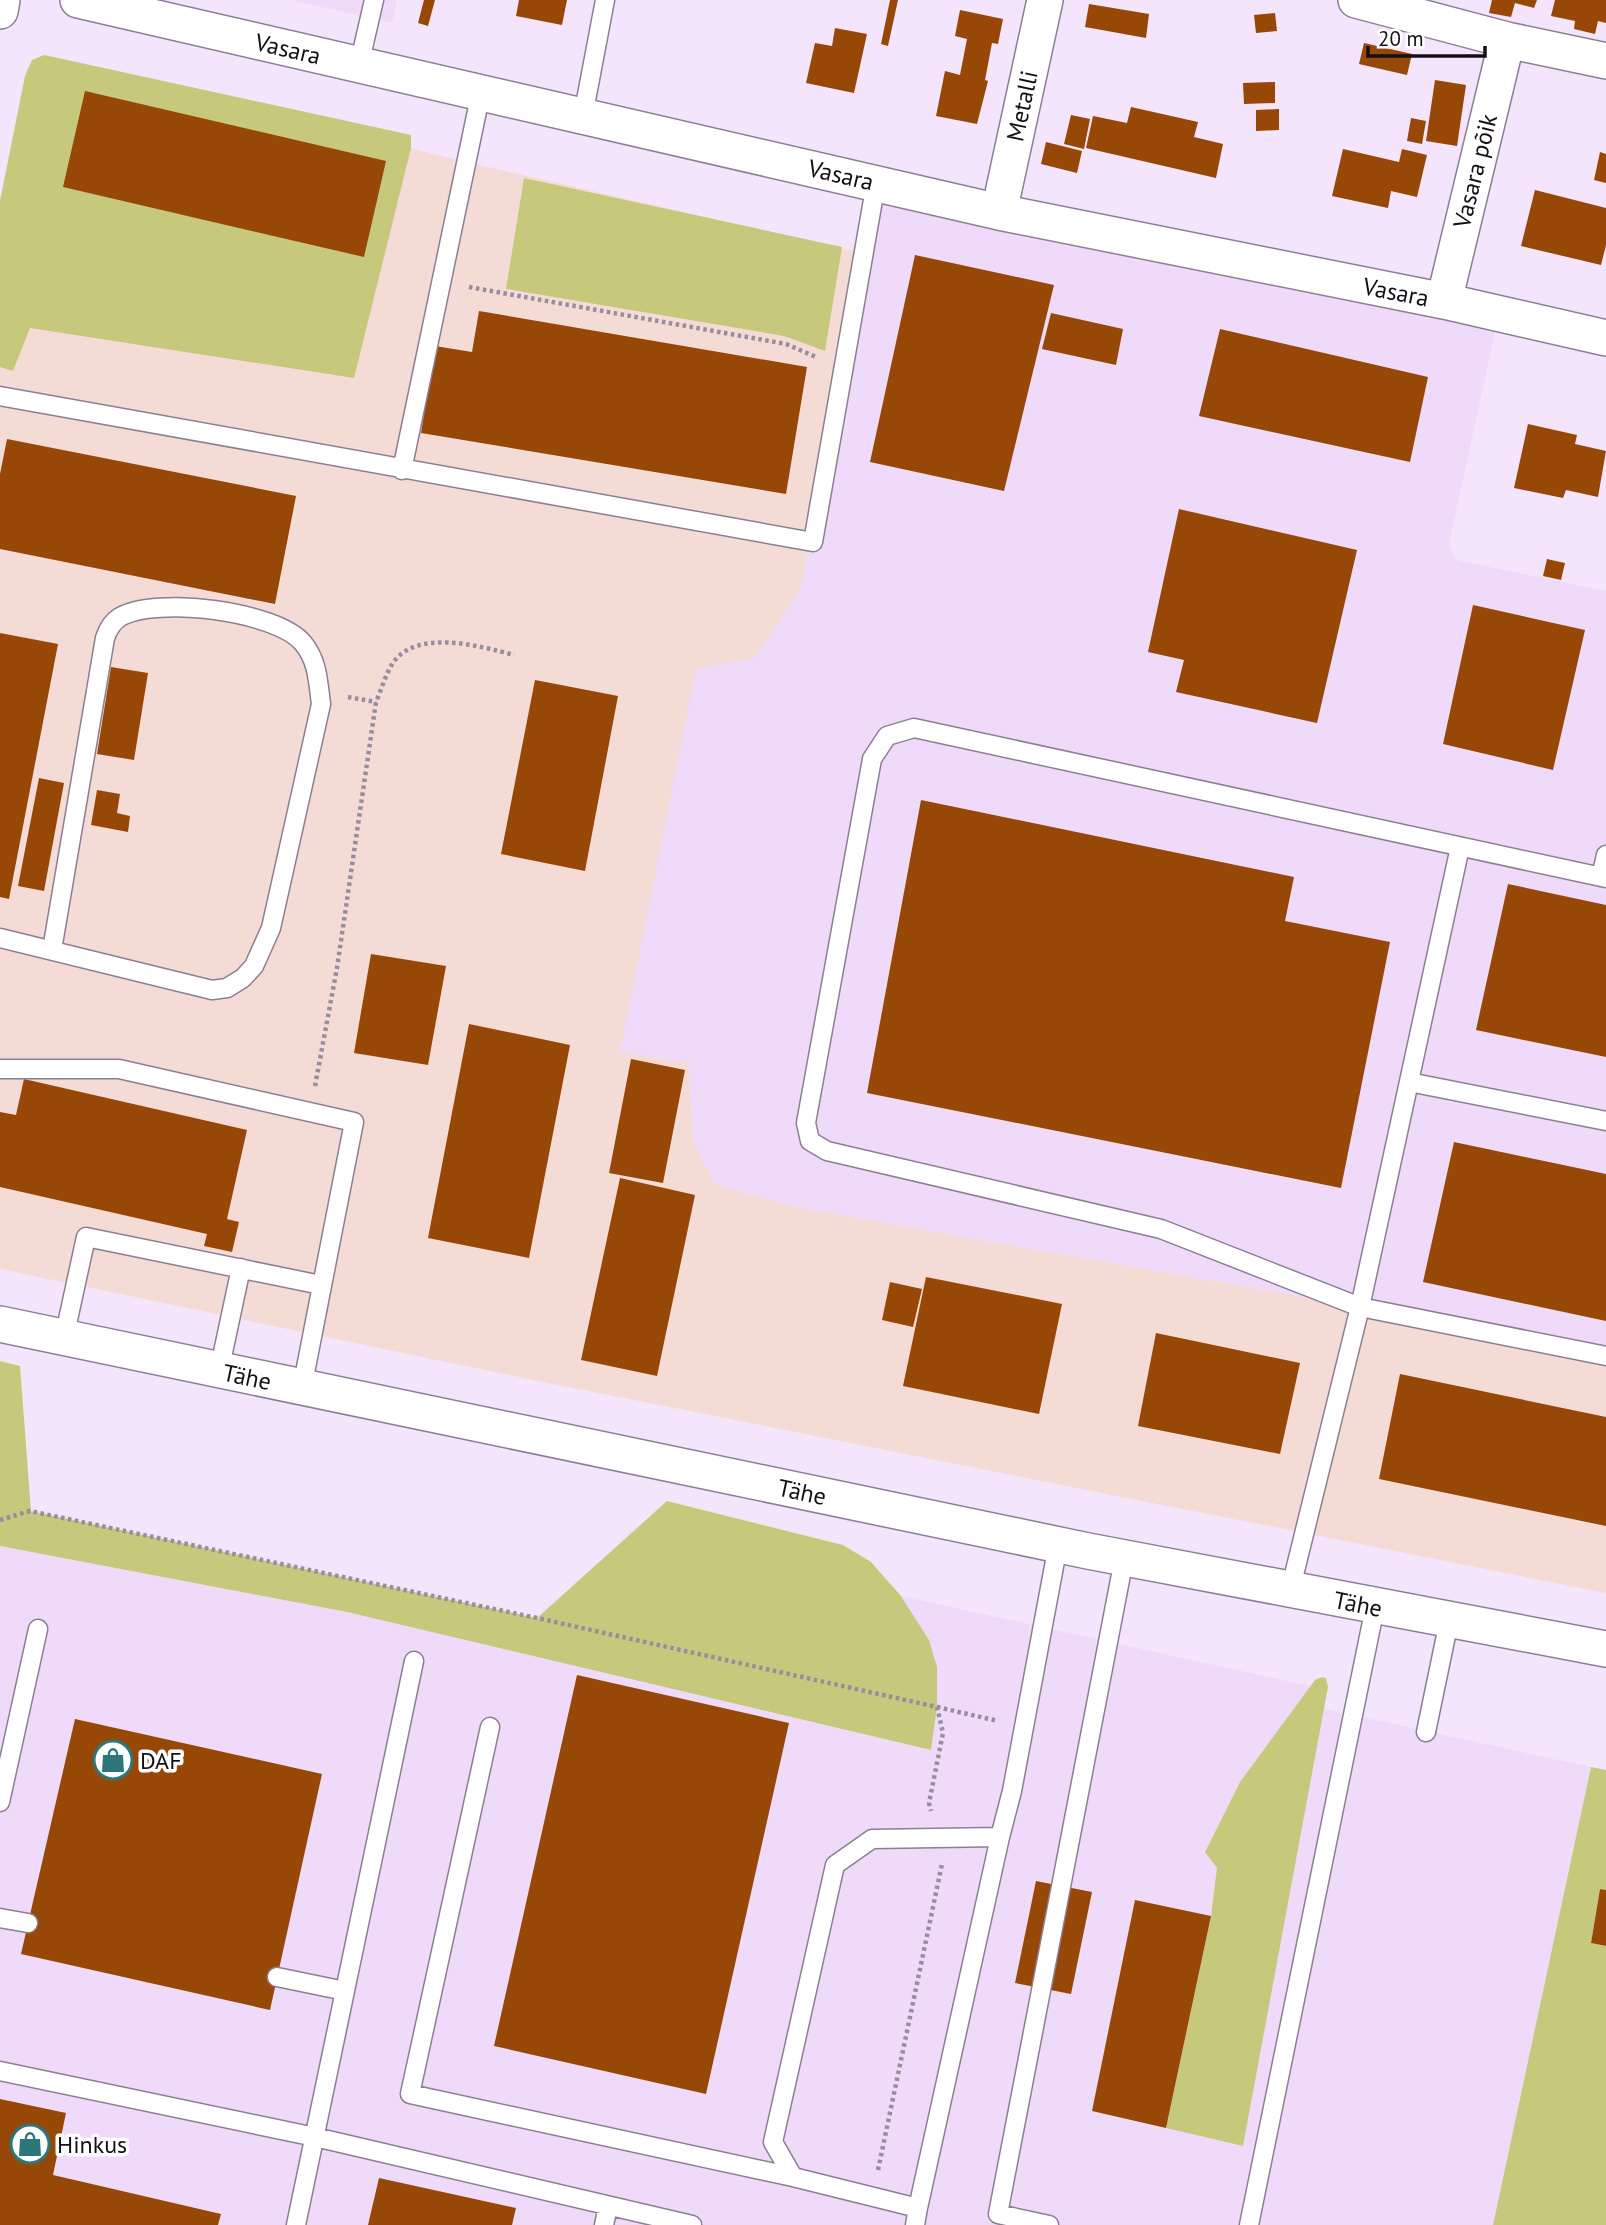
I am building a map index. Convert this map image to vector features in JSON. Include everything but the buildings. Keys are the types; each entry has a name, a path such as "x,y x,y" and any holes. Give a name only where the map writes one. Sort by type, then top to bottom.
{"street":[{"path":"0,12 2,0"},
{"name":"Vasara","path":"78,0 999,212 1444,301 1606,338"},
{"name":"Metalli","path":"999,212 1045,0"},
{"path":"1356,0 1507,40 1606,61"},
{"name":"Vasara põik","path":"1444,301 1507,40"},
{"name":"Tähe","path":"0,1324 1124,1559 1606,1649"}],"lane":[{"path":"359,65 374,0"},
{"path":"583,116 605,0"},
{"path":"402,470 481,92"},
{"path":"0,396 813,542 876,183"},
{"path":"0,938 212,990 227,989 254,966 271,928 321,704 317,667 303,642 271,621 226,611 145,608 120,617 110,625 105,638 52,950"},
{"path":"1606,855 1603,878 914,728 887,736 872,760 806,1123 810,1141 827,1151 1161,1229 1360,1307 1606,1356"},
{"path":"1290,1591 1360,1307 1460,847"},
{"path":"0,1069 119,1069 354,1122 302,1388"},
{"path":"1409,1082 1606,1121"},
{"path":"64,1338 86,1237 321,1285"},
{"path":"219,1371 240,1269"},
{"path":"489,1727 410,2094 872,2195 916,2216 1024,1727 1058,1545"},
{"path":"1049,2225 998,2214 1124,1559"},
{"path":"1249,2225 1375,1607"},
{"path":"1426,1732 1449,1621"},
{"path":"0,1802 38,1629"},
{"path":"296,2225 414,1661"},
{"path":"793,2177 773,2142 835,1864 872,1839 1000,1837"},
{"path":"0,1918 28,1923"},
{"path":"277,1977 345,1991"},
{"path":"0,2071 315,2137 692,2225"},
{"path":"604,2225 608,2206"}],"path":[{"path":"442,282 786,344 843,368"},
{"path":"310,1112 337,968 376,702 392,664 406,652 431,642 471,644 514,655"},
{"path":"0,1520 30,1511 537,1618 1024,1727"},
{"path":"872,2195 943,1866 929,1804 943,1733 937,1707"}],"shaded area":[{"path":"291,0 397,0 392,23"},
{"path":"44,55 411,135 411,148 449,158 863,253 801,589 755,658 689,1063 693,1142 715,1184 797,1207 1360,1307 1606,1356 1606,1593 528,1379 0,1269 0,201 25,76 32,60"},
{"path":"876,183 1499,314 1449,544 1456,560 1606,591 1606,1356 1360,1307 797,1207 715,1184 693,1142 689,1063 620,1052 696,669 755,658 801,589"},
{"path":"0,1546 347,1612 931,1750 937,1707 929,1640 901,1596 1310,1686 1325,1709 1591,1767 1493,2225 0,2225"}],"green space":[{"path":"44,55 411,135 411,148 354,378 30,328 13,371 0,367 0,201 25,76 32,60"},
{"path":"524,178 842,247 825,351 784,336 506,289"},
{"path":"0,1361 20,1366 31,1511 537,1618 667,1501 843,1545 871,1562 901,1596 929,1640 937,1667 937,1707 931,1750 347,1612 0,1546"},
{"path":"1326,1678 1328,1687 1243,2146 1166,2128 1211,1916 1217,1868 1205,1852 1240,1782 1315,1680"},
{"path":"1591,1767 1606,1770 1606,1890 1600,1889 1591,1943 1606,1946 1606,2225 1493,2225"}],"place":[{"name":"DAF","path":"113,1760"},
{"name":"Hinkus","path":"30,2144"}]}
